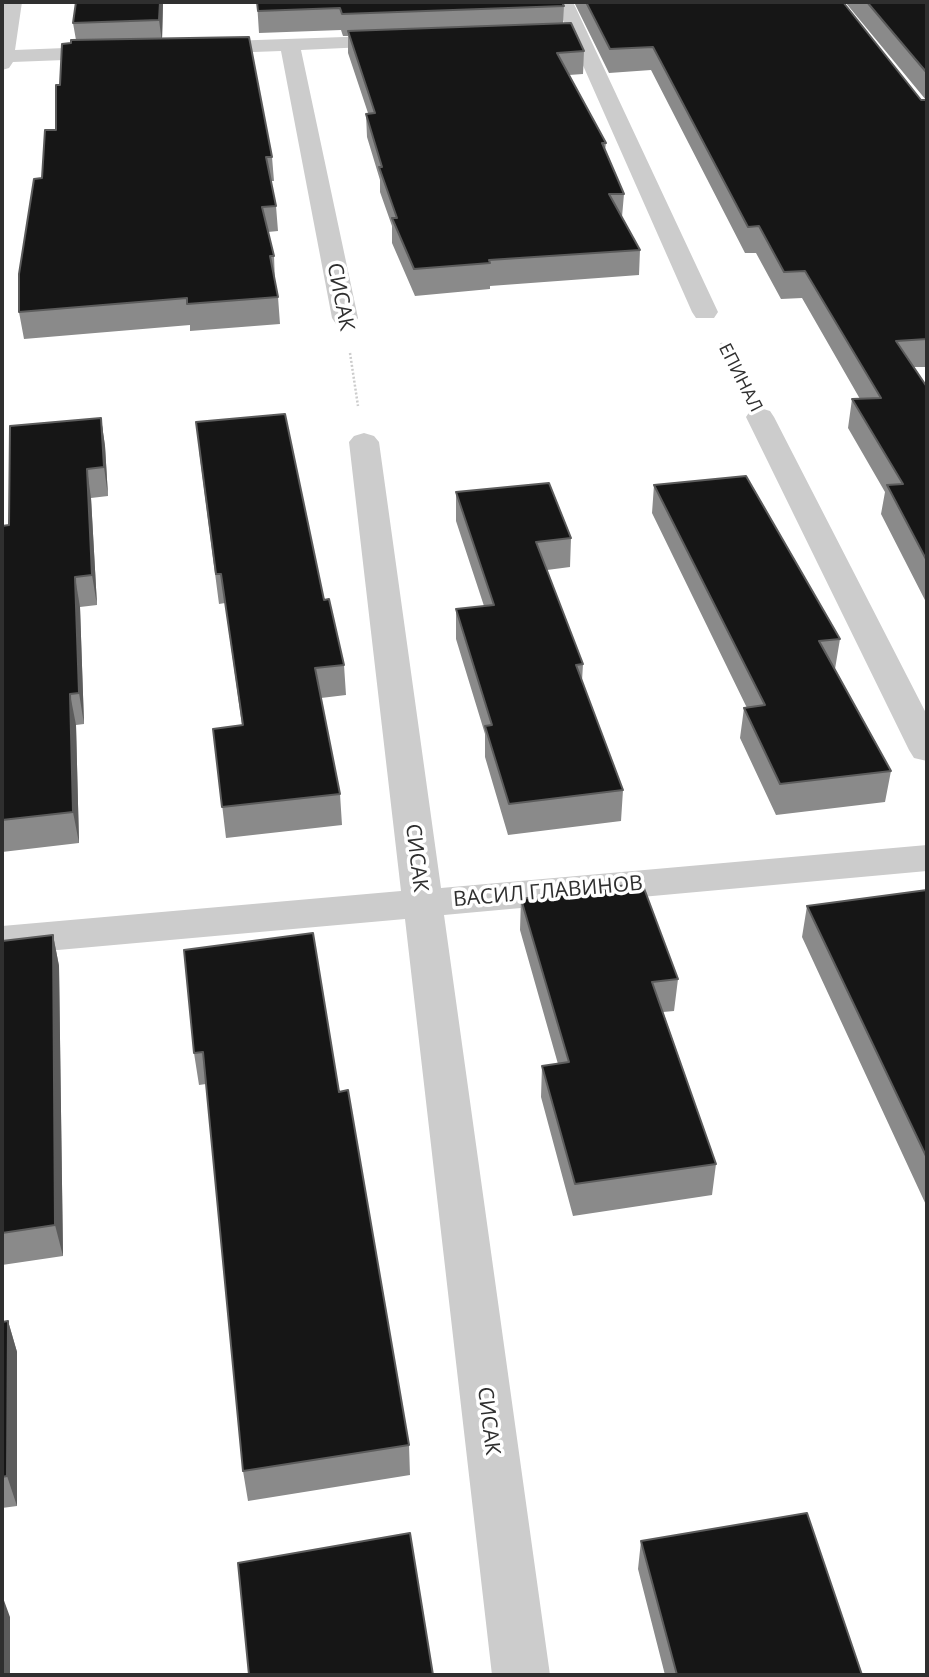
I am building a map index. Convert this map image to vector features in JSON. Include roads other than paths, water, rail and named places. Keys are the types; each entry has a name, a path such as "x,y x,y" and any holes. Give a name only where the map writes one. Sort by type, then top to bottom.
{"street":[{"path":"13,2 2,59 140,51"},
{"path":"564,2 705,312"},
{"path":"552,37 580,36"},
{"path":"181,49 428,41"},
{"name":"СИСАК","path":"290,45 345,318"},
{"name":"ЕПИНАЛ","path":"760,416 927,750"},
{"name":"СИСАК","path":"364,442 521,1675"},
{"name":"ВАСИЛ ГЛАВИНОВ","path":"2,942 927,858"}]}
